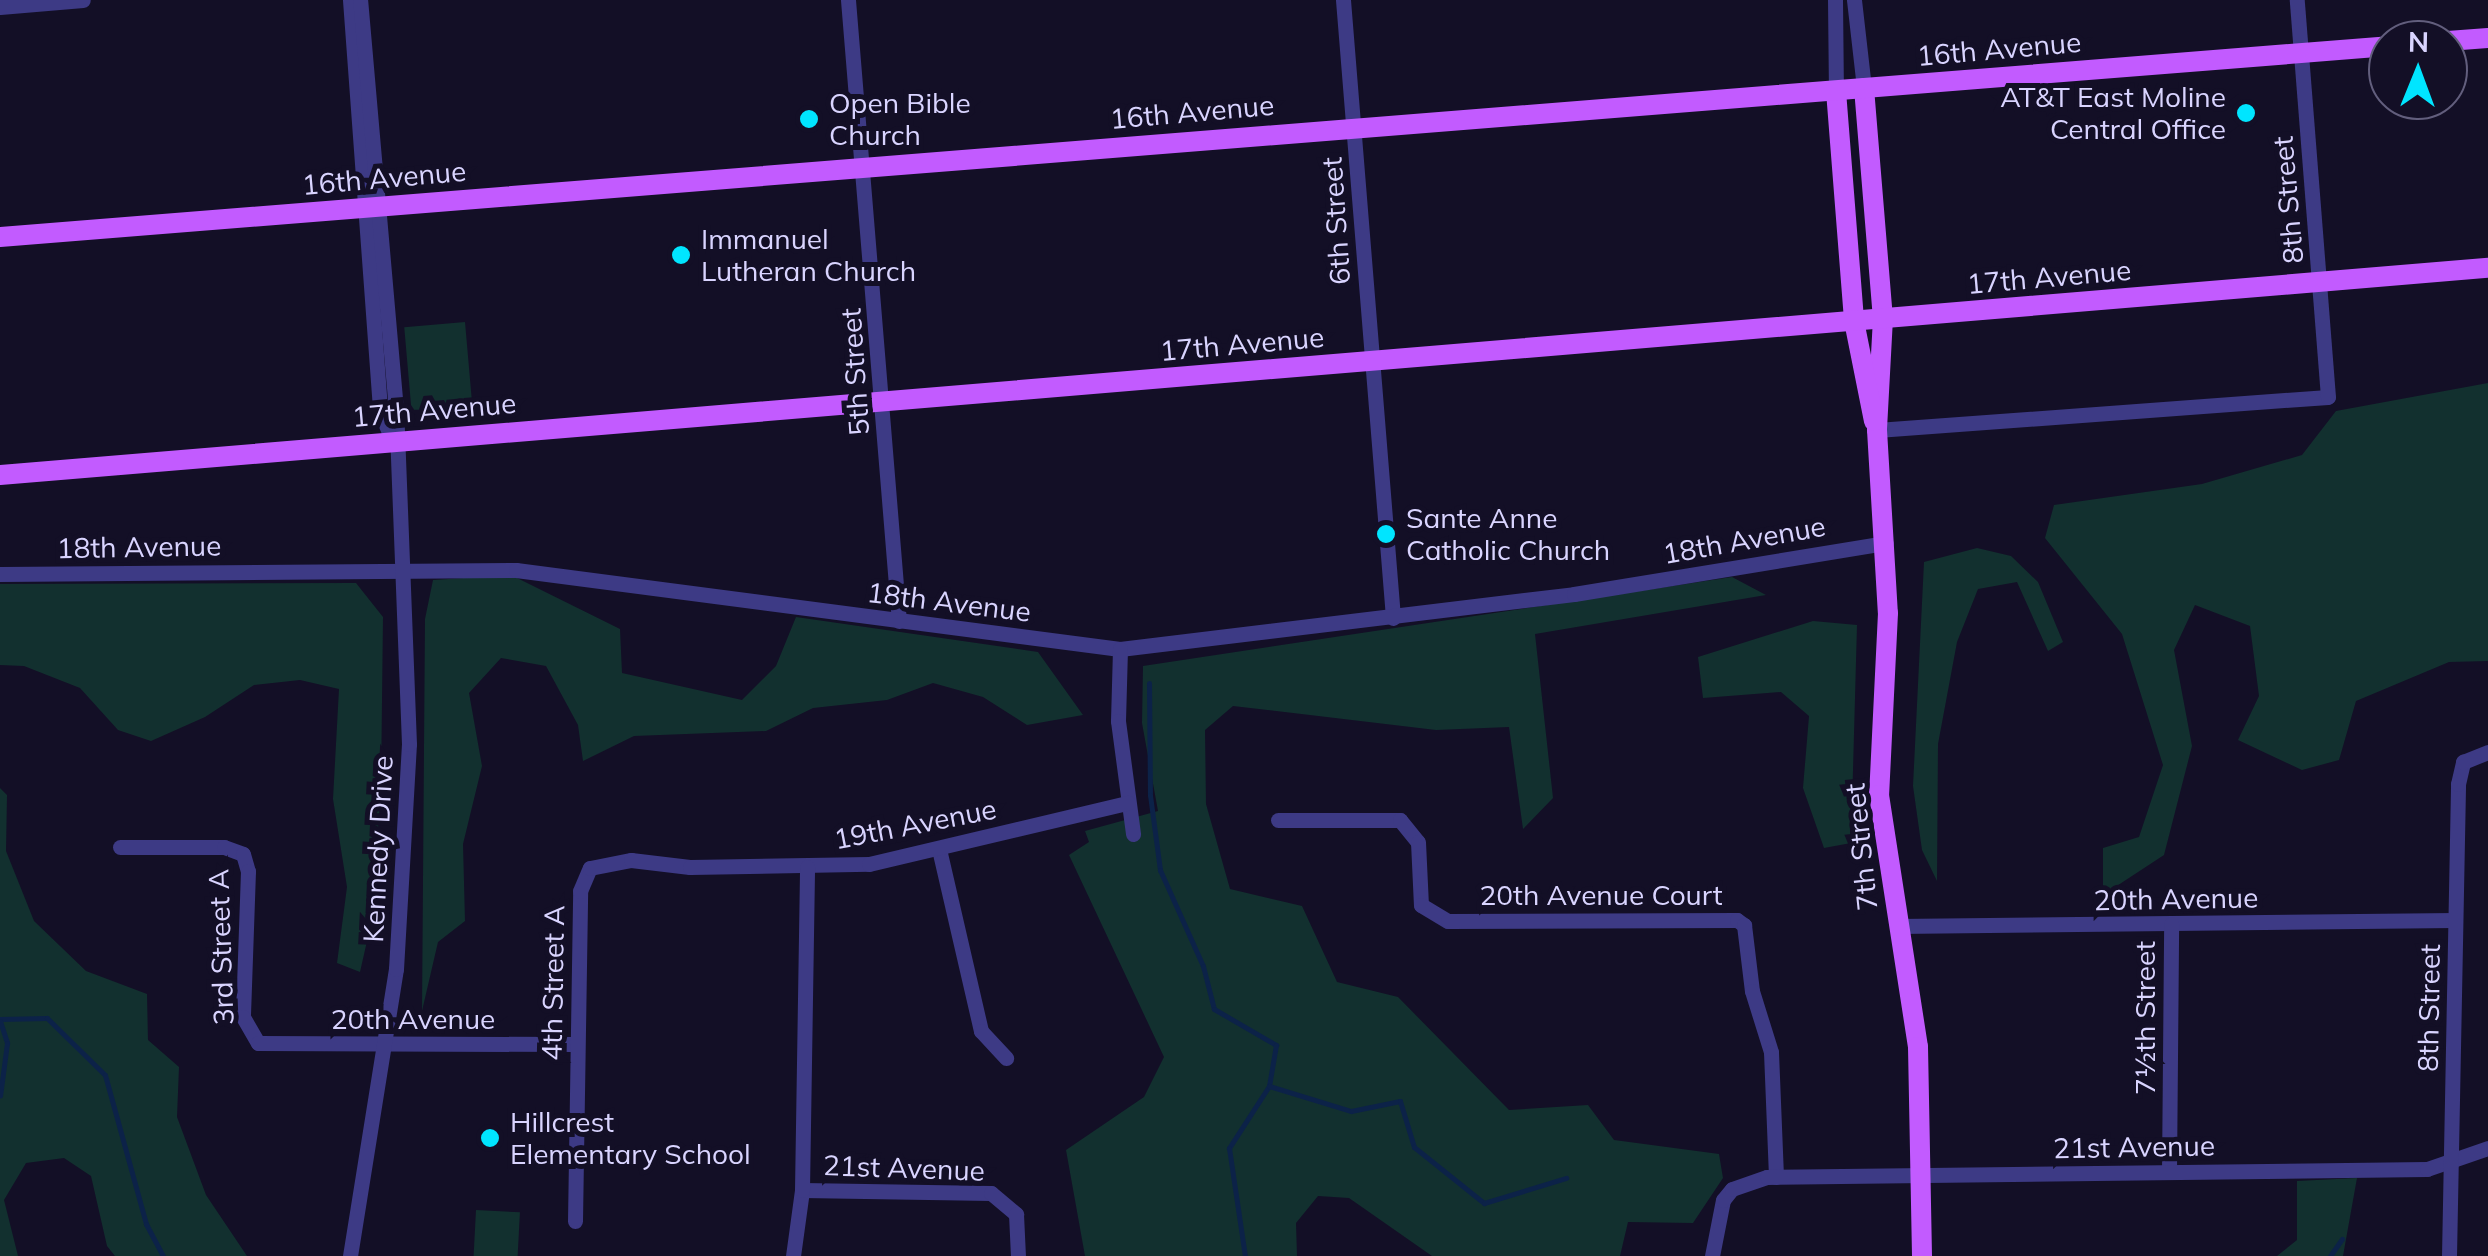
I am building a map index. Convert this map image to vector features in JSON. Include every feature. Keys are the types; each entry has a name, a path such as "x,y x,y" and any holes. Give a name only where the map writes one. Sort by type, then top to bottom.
{"main road":[{"name":"16th Avenue","path":"0,238 2368,47"},
{"name":"7th Street","path":"1864,88 1883,318 1877,430"},
{"name":"7th Street","path":"1836,91 1854,321 1877,430 1886,543 1880,795 1918,1047 1924,1175 1922,1256"},
{"name":"17th Avenue","path":"0,475 2488,268"}],"street":[{"path":"0,7 83,0"},
{"name":"Kennedy Drive","path":"350,0 372,207"},
{"name":"Kennedy Drive","path":"350,1256 386,1044 406,826 403,571 392,441 380,411 360,0"},
{"name":"5th Street","path":"848,0 899,621"},
{"name":"6th Street","path":"1343,0 1393,618"},
{"name":"7th Street","path":"1835,0 1836,91"},
{"name":"7th Street","path":"1854,0 1864,88"},
{"name":"8th Street","path":"1877,430 2328,396 2297,0"},
{"name":"18th Avenue","path":"0,574 403,571 613,579 899,621 1120,648 1393,618 1886,543"},
{"path":"1120,648 1118,720 1133,834"},
{"name":"8th Street","path":"2449,1256 2463,762 2488,752"},
{"name":"19th Avenue","path":"590,868 631,860 807,867 938,849 1128,803"},
{"name":"20th Avenue Court","path":"1278,820 1400,820 1418,842 1422,904 1448,921 1737,920 1744,925 1752,991 1770,1052 1776,1176"},
{"name":"3rd Street A","path":"120,846 224,847 243,854 248,870 243,1017 250,1038"},
{"path":"938,849 981,1030 1006,1058"},
{"path":"793,1256 802,1190 807,867"},
{"name":"4th Street A","path":"575,1221 580,891 590,868"},
{"name":"20th Avenue","path":"1897,926 2456,920"},
{"name":"7½th Street","path":"2169,1172 2171,924"},
{"name":"20th Avenue","path":"250,1038 267,1044 577,1044"},
{"name":"21st Avenue","path":"1712,1256 1716,1214 1732,1189 1776,1176 2450,1165 2488,1148"},
{"name":"21st Avenue","path":"802,1190 978,1192 1005,1199 1016,1214 1018,1256"}],"green space":[{"path":"465,322 472,407 412,412 404,327"},
{"path":"2488,383 2488,661 2449,662 2356,701 2339,760 2302,770 2238,740 2259,696 2250,626 2195,605 2174,650 2192,746 2164,855 2103,895 2103,848 2139,837 2163,765 2122,634 2045,538 2054,505 2202,484 2302,455 2336,411"},
{"path":"1977,548 2011,556 2038,582 2063,642 2048,651 2017,582 1978,589 1957,642 1938,744 1937,881 1922,850 1913,786 1924,562"},
{"path":"511,575 620,629 622,673 742,700 776,666 796,617 1038,652 1083,715 1027,725 983,697 933,683 887,700 813,708 766,731 634,736 583,761 578,725 546,666 501,658 469,693 482,766 463,844 465,921 438,942 422,1011 425,619 433,580"},
{"path":"1732,577 1766,595 1535,634 1553,798 1523,829 1509,727 1436,730 1233,706 1205,730 1206,804 1230,889 1302,906 1337,982 1398,997 1509,1110 1588,1105 1614,1140 1719,1154 1723,1178 1693,1223 1628,1222 1620,1256 1432,1256 1349,1198 1318,1196 1296,1223 1297,1256 1085,1256 1066,1150 1144,1097 1164,1057 1069,855 1089,842 1085,831 1158,811 1142,723 1143,666"},
{"path":"356,583 383,617 381,786 372,919 360,972 337,963 347,887 333,799 339,689 300,680 254,685 205,717 151,741 118,730 80,688 24,666 0,665 0,584"},
{"path":"1813,621 1857,625 1851,843 1824,848 1803,788 1809,716 1781,692 1703,698 1698,657"},
{"path":"0,788 7,795 6,851 34,921 86,971 147,994 148,1040 179,1067 177,1117 206,1195 247,1256 115,1256 107,1246 91,1176 64,1158 26,1163 4,1200 18,1256 0,1256"},
{"path":"2357,1178 2343,1256 2277,1256 2297,1240 2297,1181"},
{"path":"476,1210 520,1212 518,1256 474,1256"}],"waterway":[{"path":"1149,683 1150,795 1160,870 1203,966 1214,1009 1276,1045 1269,1086 1229,1148 1245,1256"},
{"path":"0,1019 47,1018 105,1075 146,1224 163,1256"},
{"path":"0,1021 7,1043 0,1096"},
{"path":"1269,1086 1351,1111 1400,1101 1414,1147 1484,1203 1566,1178"},
{"path":"2330,1256 2342,1239"}],"place":[{"name":"AT&T East Moline Central Office","path":"2246,113"},
{"name":"Open Bible Church","path":"809,119"},
{"name":"Immanuel Lutheran Church","path":"681,255"},
{"name":"Sante Anne Catholic Church","path":"1386,534"},
{"name":"Hillcrest Elementary School","path":"490,1138"}]}
